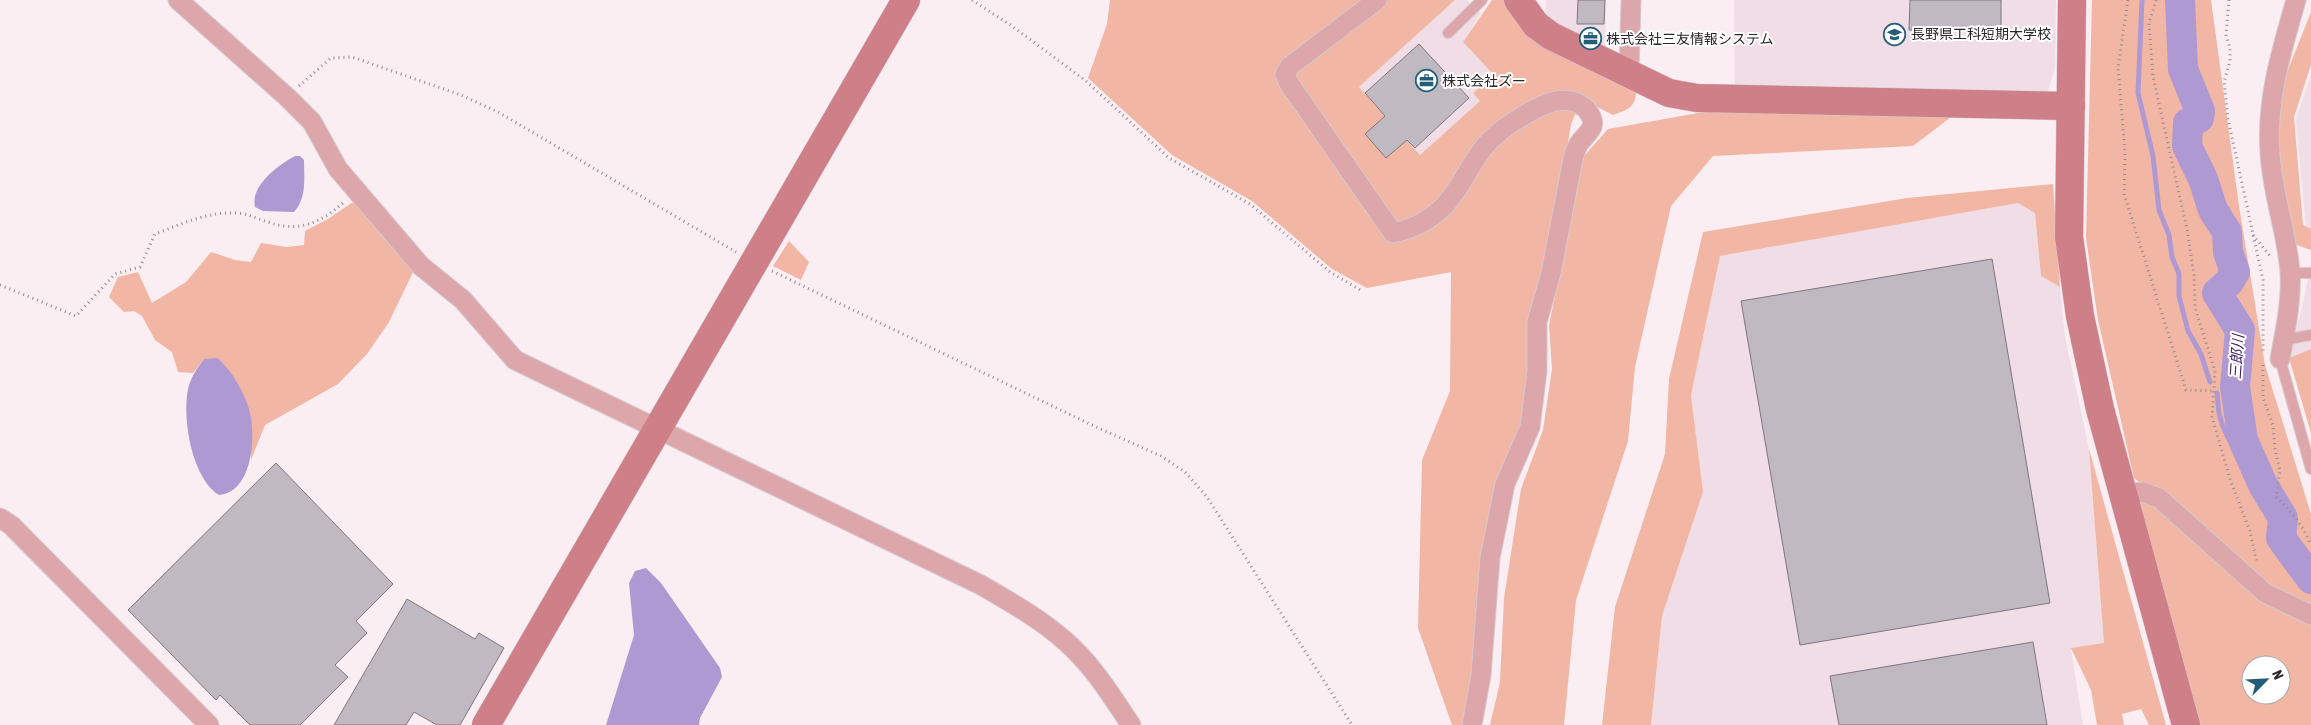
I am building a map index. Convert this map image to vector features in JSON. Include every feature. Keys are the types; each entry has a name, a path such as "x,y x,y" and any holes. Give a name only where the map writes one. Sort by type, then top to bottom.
{"street":[{"path":"178,0 287,97 312,122 333,161 357,191 422,266 463,300 515,360 655,430 981,585 1026,611 1065,641 1098,676 1131,725"},
{"path":"486,725 655,430 906,0"},
{"path":"1377,0 1290,66 1285,74 1288,82 1393,233 1407,230 1426,221 1443,207 1480,152 1498,132 1527,114 1547,103 1564,99 1577,102 1587,110 1593,120 1592,130 1577,146 1572,159 1552,273 1537,322 1537,371 1530,427 1505,484 1490,558 1481,675 1472,725"},
{"path":"1518,0 1536,25 1551,36 1669,93 1697,98 2072,106"},
{"path":"1629,74 1631,0"},
{"path":"2072,0 2070,236 2080,316 2100,408 2186,725"},
{"path":"2269,359 2284,340 2289,306 2290,272 2270,153 2270,106 2296,0"},
{"path":"2124,494 2143,492 2159,498 2265,593 2310,614"},
{"path":"0,518 11,526 209,725"}],"lane":[{"path":"1448,33 1482,0"},
{"path":"2290,272 2311,273"},
{"path":"2284,340 2311,335"},
{"path":"2269,359 2311,469"}],"path":[{"path":"972,0 1012,26 1086,81 1169,158 1250,204 1330,272 1362,291"},
{"path":"2128,0 2118,67 2125,153 2124,194 2186,390 2213,391"},
{"path":"2156,0 2149,23 2153,77 2187,229 2194,275 2195,308 2215,371 2212,417 2232,482 2250,531 2258,564 2262,570"},
{"path":"2229,0 2226,35 2230,48 2230,61 2224,82 2228,119 2262,280 2269,359 2263,398 2273,425 2275,449 2280,470 2276,497 2290,509 2305,531 2311,545"},
{"path":"287,97 331,58 352,57 461,95 498,112 753,262 1094,426 1161,456 1185,472 1206,497 1352,725"},
{"path":"0,285 76,316 115,274 140,268 155,234 199,217 222,213 238,213 283,227 298,228 312,224 325,216 357,191"}],"shaded area":[{"path":"1110,0 1455,0 1359,87 1420,155 1480,101 1473,93 1494,75 1463,42 1492,0 1504,0 1513,17 1528,33 1632,87 1636,94 1631,106 1613,115 1582,99 1571,124 1522,423 1483,557 1472,677 1465,725 1452,725 1418,628 1422,460 1450,391 1451,272 1367,288 1332,269 1252,201 1172,155 1088,78 1107,24"},
{"name":"株式会社ズー","path":"1455,0 1467,0 1481,13 1463,42 1494,75 1473,93 1480,101 1420,155 1359,87"},
{"name":"株式会社三友情報システム","path":"1546,0 1606,0 1605,54 1545,25"},
{"name":"長野県工科短期大学校","path":"1734,0 2056,0 2055,68 2046,97 1735,93"},
{"path":"2092,0 2211,0 2239,206 2265,365 2311,514 2311,608 2291,602 2134,478 2098,320 2086,238"},
{"path":"2311,12 2311,65 2294,117 2303,225 2311,229 2311,250 2294,244 2277,149 2276,100"},
{"path":"2311,75 2311,245 2306,227 2296,119"},
{"path":"1732,107 1955,114 1913,146 1713,156 1671,206 1635,367 1628,441 1576,600 1564,725 1490,725 1500,682 1504,598 1521,489 1543,430 1552,369 1549,325 1584,156 1608,129"},
{"path":"295,156 300,156 304,160 304,181 303,194 294,212 263,211 255,207 257,191 261,184 281,165"},
{"path":"2053,184 2060,287 2041,276 2035,213 2018,203 1720,256 1691,395 1703,492 1662,616 1651,725 1602,725 1615,607 1665,454 1669,379 1703,232 1907,198"},
{"path":"356,200 415,268 389,322 367,354 338,384 265,425 251,460 251,434 204,359 193,373 178,372 172,352 155,340 142,316 134,311 124,312 109,297 118,277 138,272 152,303 186,282 211,252 235,260 251,262 261,243 287,247 304,245 305,231 328,219"},
{"path":"2018,203 2035,213 2041,276 2060,287 2065,337 2089,449 2104,643 2071,649 2083,725 1651,725 1662,616 1703,492 1691,395 1720,256"},
{"path":"789,241 809,262 801,280 773,266"},
{"path":"2311,262 2311,349 2289,358 2304,299"},
{"path":"2311,349 2311,433 2289,358"},
{"path":"217,358 231,373 243,393 251,417 252,430 250,459 246,472 240,483 231,491 219,495 202,476 196,462 188,432 187,416 188,389 197,369 204,359"},
{"path":"2089,449 2166,725 2149,725 2141,709 2122,714 2124,725 2097,725 2091,690 2071,648 2104,643"},
{"path":"2147,498 2311,621 2311,725 2198,725 2137,509 2140,502"},
{"path":"646,568 661,583 720,668 722,677 700,718 699,725 606,725 634,635 629,583 635,571"}],"building":[{"path":"1578,0 1605,0 1604,24 1577,24"},
{"path":"1910,0 2001,0 2001,31 1909,30"},
{"path":"1419,44 1469,98 1415,148 1407,140 1386,158 1365,134 1385,116 1365,93"},
{"path":"1992,259 2050,603 1800,645 1741,301"},
{"path":"276,463 393,584 356,621 367,633 335,665 348,677 300,725 250,725 220,695 216,700 128,610"},
{"path":"407,599 475,639 479,633 504,648 460,725 437,725 414,712 406,725 334,725"},
{"path":"2033,642 2047,725 1839,725 1830,676"}],"waterway":[{"path":"2142,0 2138,93 2153,156 2159,210 2169,235 2172,257 2179,274 2179,296 2188,331 2201,354 2210,382"},
{"name":"三郎川","path":"2180,0 2183,69 2200,111 2199,118 2188,123 2187,146 2203,179 2213,210 2227,232 2228,252 2235,272 2229,282 2217,293 2240,330 2235,387 2243,440 2263,485 2283,518 2281,538 2311,579"},
{"path":"2217,393 2219,414 2227,436 2243,462 2263,485"}],"place":[{"name":"長野県工科短期大学校","path":"1895,34"},
{"name":"株式会社三友情報システム","path":"1590,39"},
{"name":"株式会社ズー","path":"1426,81"}]}
